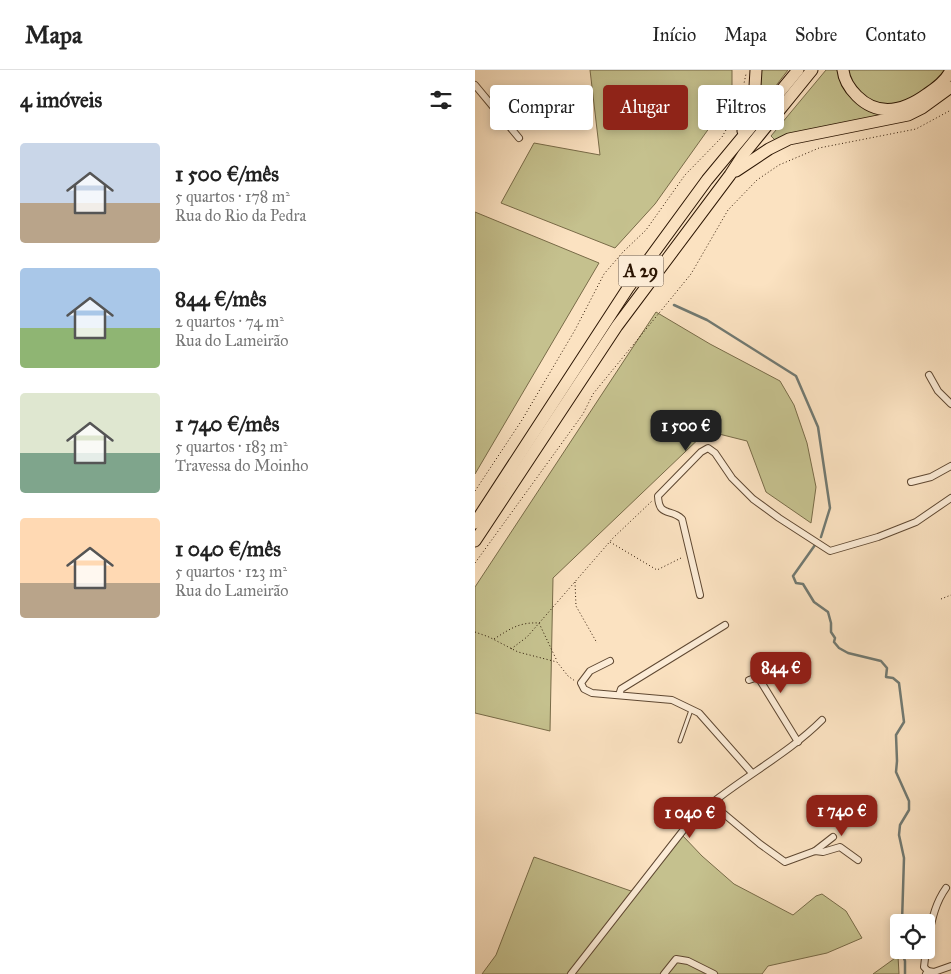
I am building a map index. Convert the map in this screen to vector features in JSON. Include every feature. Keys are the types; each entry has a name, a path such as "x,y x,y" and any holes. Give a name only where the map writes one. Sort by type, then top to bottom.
{"highway":[{"name":"A 29","path":"737,144 754,103 756,70"},
{"name":"A 29","path":"475,523 629,288 707,180 798,70"},
{"name":"A 29","path":"475,541 617,326 743,155 812,70"},
{"path":"843,70 843,76 851,90 863,102 880,110 897,110 913,104 939,86 951,70"},
{"name":"A 29","path":"730,175 769,149 789,139 908,115 951,87"}],"street":[{"path":"475,85 519,138"},
{"path":"929,375 937,391 951,404"},
{"path":"700,595 682,519 679,515 662,510 658,505 658,496 701,452 708,448 715,453 732,478 753,499 831,551 848,547 916,522 951,498"},
{"path":"911,482 931,477 951,466"},
{"path":"619,695 621,689 725,625"},
{"path":"610,661 590,672 581,683 584,689 592,693 672,700 699,713 752,774"},
{"path":"749,680 758,677 797,742"},
{"path":"571,974 685,828 702,810 797,742 822,720"},
{"path":"711,803 760,844 785,862 815,850 833,837"},
{"path":"815,850 823,852 840,847 858,860"},
{"path":"934,914 940,896 946,888"},
{"path":"664,974 677,959 688,961 714,974"},
{"path":"925,959 924,967 927,972 934,972 951,966"}],"lane":[{"path":"680,741 691,709"}],"path":[{"path":"475,491 522,420 575,330 604,274 646,230 685,175 722,137 739,106 746,70"},
{"path":"475,563 583,414 593,394 691,274 729,210 757,180 779,164 819,148 915,129 951,110"},
{"path":"511,649 527,637 610,542 658,496"},
{"path":"610,542 657,570 680,558 691,555"},
{"path":"575,581 576,606 597,643"},
{"path":"941,599 951,596"},
{"path":"494,639 512,627 527,622 539,623"},
{"path":"539,623 557,662 568,676 581,683"},
{"path":"475,632 494,639 518,652 557,662"}],"shaded area":[{"path":"590,70 732,70 732,85 698,85 698,130 708,130 655,204 615,248 501,203 534,143 600,155"},
{"path":"760,70 788,70 776,85 758,85"},
{"path":"826,70 839,70 848,92 900,113 776,141 771,136 776,130 784,130 784,120"},
{"path":"847,70 945,70 939,79 921,94 899,103 887,104 876,103 866,99 855,86"},
{"path":"475,212 599,263 475,474"},
{"path":"656,312 710,344 780,381 794,405 807,443 816,487 811,523 766,492 747,441 707,431 553,578 550,731 475,713 475,587"},
{"path":"683,836 702,856 734,884 793,915 816,896 822,894 846,911 862,938 827,953 768,966 762,974 482,974 496,955 534,857 631,891"},
{"path":"894,959 898,959 899,974 873,974"}],"waterway":[{"path":"674,305 707,320 796,376 818,427 830,508 821,537"},
{"path":"815,545 793,576 796,583 803,584 814,602 828,612 831,632 835,638 834,642 839,648 848,653 881,661 887,668 886,677 893,678 899,683 904,722 896,735 896,772 909,801 909,810 900,825 899,835 904,858 902,914"},
{"path":"904,959 905,974"}]}
